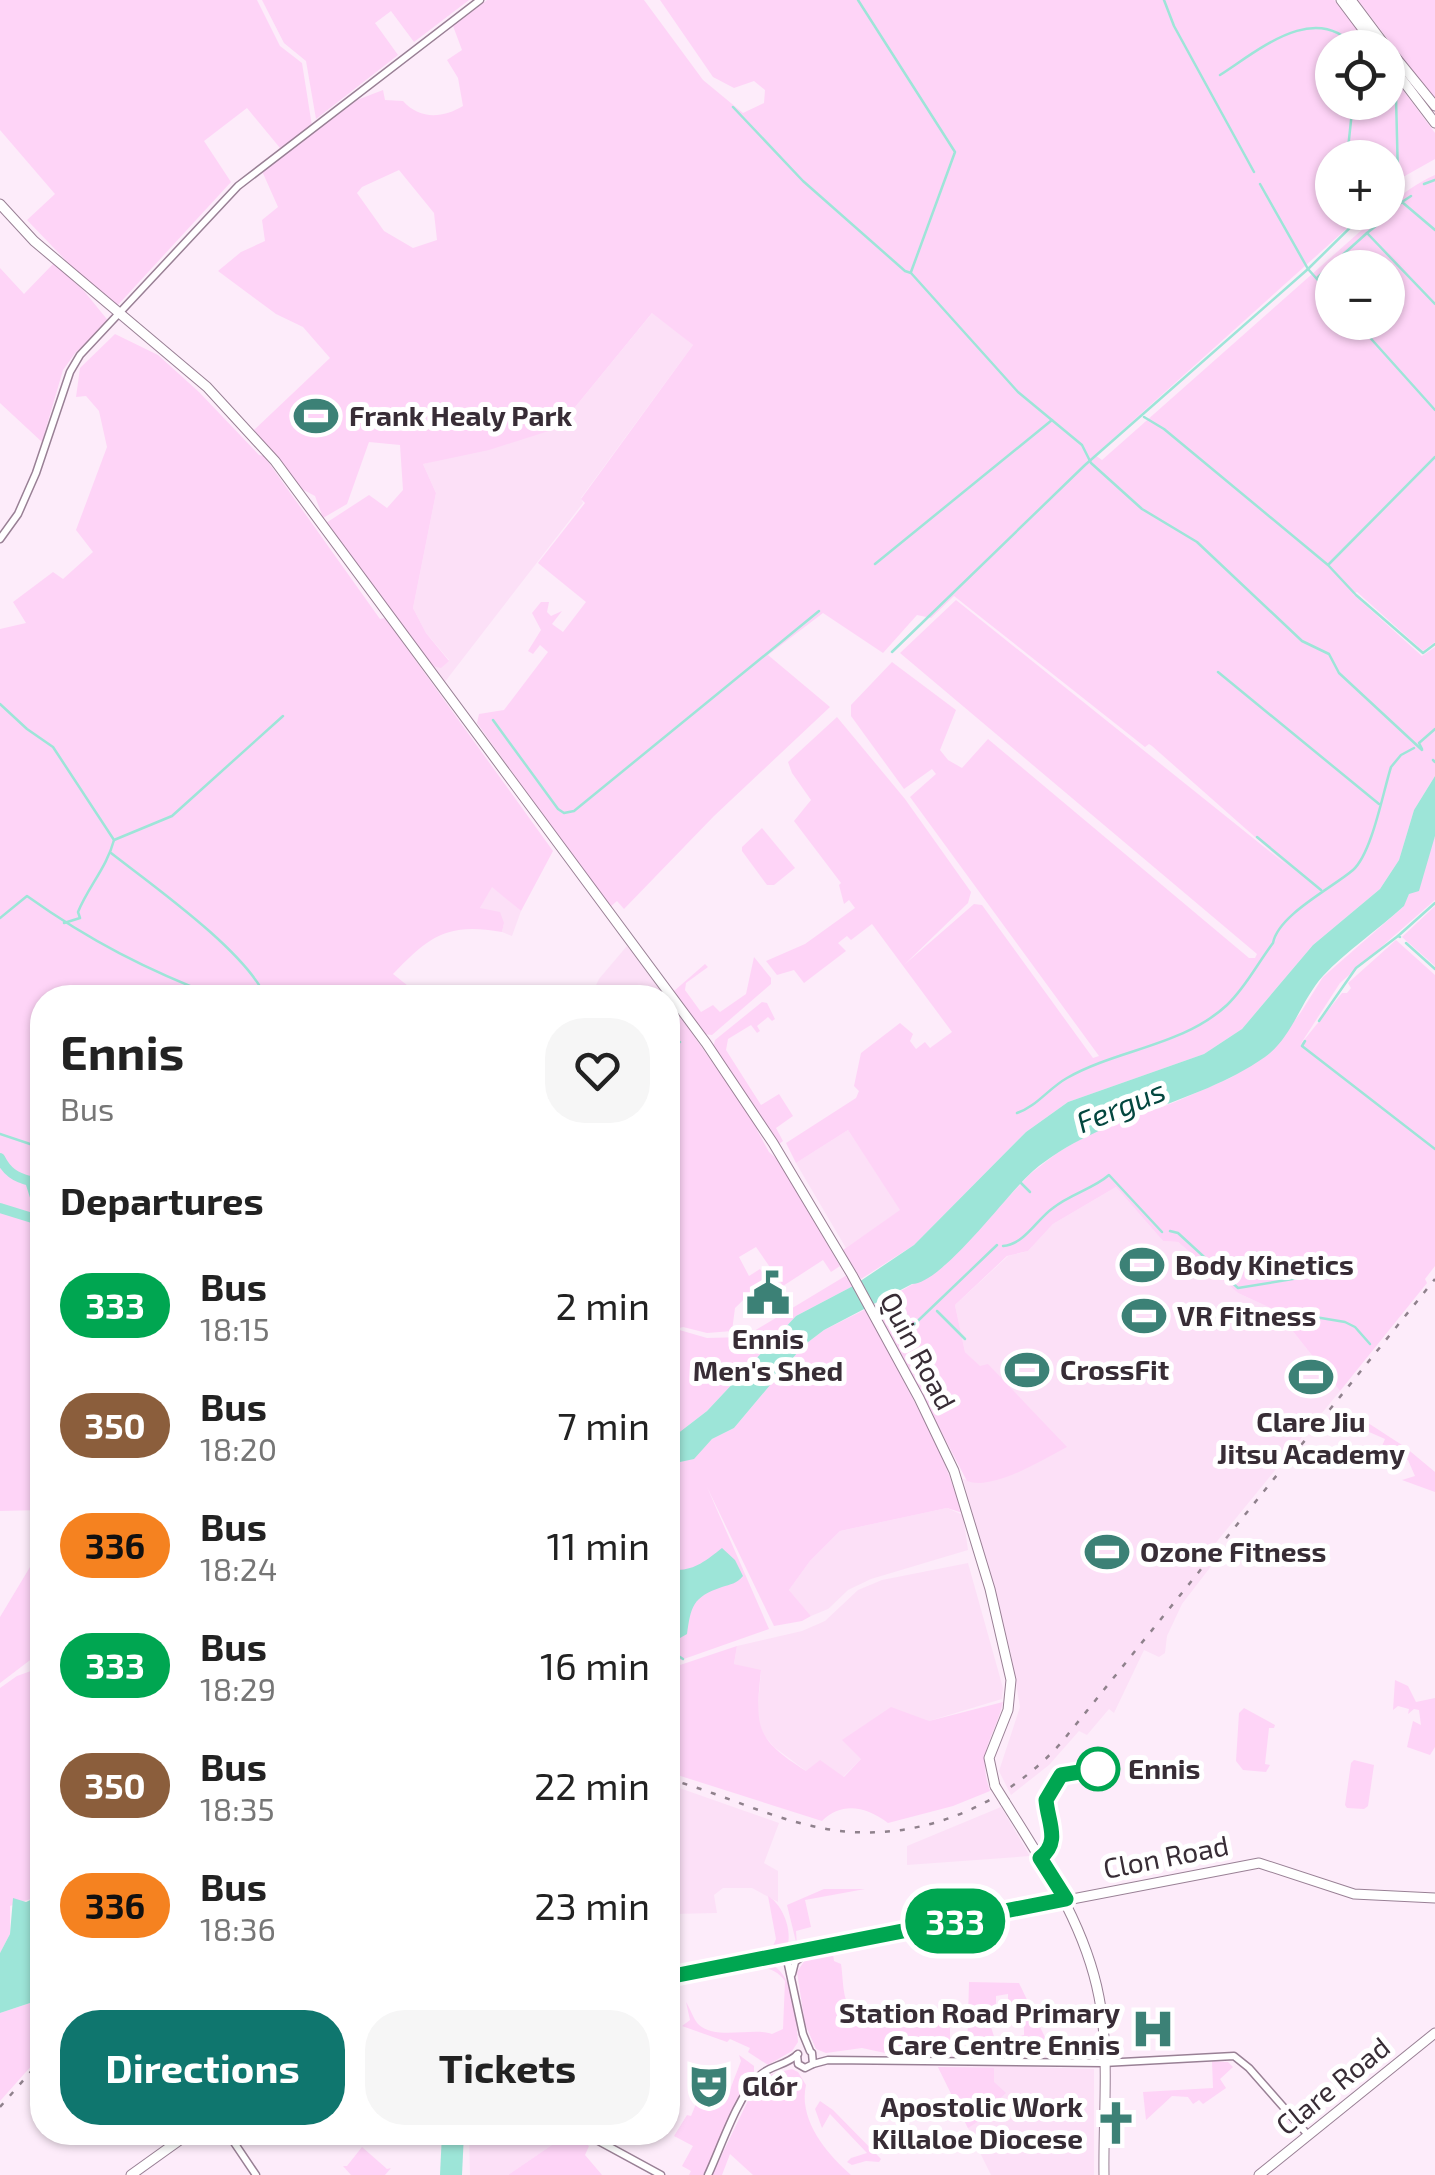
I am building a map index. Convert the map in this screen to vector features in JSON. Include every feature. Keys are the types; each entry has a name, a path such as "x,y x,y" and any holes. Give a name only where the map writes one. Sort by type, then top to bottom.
{"main road":[{"path":"1341,0 1364,30"},
{"path":"1351,0 1374,30"},
{"path":"1405,70 1435,106"},
{"path":"1405,83 1435,123"},
{"name":"Quin Road","path":"0,204 34,240 207,387 275,461 662,985"},
{"name":"Quin Road","path":"680,1010 774,1143 852,1275 954,1471 990,1589 1012,1696 989,1758 995,1786 1066,1899 1098,1995 1104,2063 1104,2175"},
{"name":"Clon Road","path":"680,1975 1259,1863 1354,1894 1435,1898"},
{"name":"Clare Road","path":"1259,2175 1435,2033"},
{"path":"131,2175 173,2145"}],"street":[{"path":"0,539 31,486 75,362 99,335 238,186 480,0"},
{"path":"792,1985 795,1962 814,1948"},
{"path":"786,1954 805,2052 813,2064"},
{"path":"771,1957 782,1966 792,1985"},
{"path":"708,2175 749,2086 763,2071 805,2052 828,2060"},
{"path":"800,2066 796,2059 805,2052"},
{"path":"784,2064 808,2068 828,2060 1104,2063 1234,2056 1308,2135"},
{"path":"236,2145 256,2175"},
{"path":"606,2145 661,2175"}],"shaded area":[{"path":"0,0 257,0 280,46 302,63 312,126 280,148 247,108 204,141 231,182 117,306 77,272 27,220 55,194 0,130"},
{"path":"262,0 469,0 414,42 391,11 375,23 398,55 316,119 306,61 284,43"},
{"path":"487,0 644,0 703,80 743,113 764,103 765,90 754,81 734,88 713,77 660,0 1334,0 1357,30 1315,30 1315,120 1405,120 1405,93 1435,133 1435,159 1405,176 1405,140 1315,140 1315,230 1345,230 1323,250 1315,250 1315,257 1095,455 1102,460 1315,271 1315,340 1405,340 1405,250 1339,250 1362,230 1405,230 1405,194 1435,175 1435,642 1423,651 1357,592 1353,594 1422,656 1435,647 1435,776 1414,810 1399,860 1380,889 1313,945 1242,1029 1204,1054 1068,1102 1026,1132 914,1245 861,1279 843,1250 900,1210 848,1130 796,1163 786,1143 856,1098 859,1091 854,1086 861,1053 900,1023 913,1034 910,1041 916,1049 925,1042 930,1048 952,1032 872,924 851,940 847,936 838,943 846,951 804,983 794,970 777,975 766,961 805,944 855,908 849,900 844,904 841,883 794,821 811,800 788,762 837,717 905,799 971,892 968,903 904,965 974,904 982,905 1093,1058 1099,1056 910,797 936,774 932,769 904,789 851,716 851,705 892,662 956,710 940,750 948,760 962,768 988,739 1249,958 1257,954 900,653 956,600 1288,866 1152,746 1145,747 954,596 931,618 917,615 883,653 823,613 768,655 830,707 714,816 624,909 617,901 609,908 477,723 479,714 504,710 548,652 540,645 533,654 528,651 541,630 532,613 541,602 549,602 547,612 551,616 562,611 552,624 563,632 586,602 538,563 585,503 581,499 693,345 652,313 558,428 489,450 423,464 436,493 413,608 426,633 449,661 441,668 432,666 326,523 369,495 387,508 403,490 400,445 369,442 347,504 323,518 315,496 298,487 254,430 330,358 303,327 276,314 218,271 241,252 265,241 262,220 278,207 262,171 357,100 383,90 385,100 403,101 424,114 440,115 463,106 458,78 447,60 462,50 453,26","holes":["399,170 434,213 437,240 413,248 384,231 357,193"]},
{"path":"1358,0 1435,0 1435,100 1405,62 1405,30 1381,30"},
{"path":"54,263 110,323 76,352 63,370 42,442 0,403 0,268 24,294"},
{"path":"653,312 693,345 581,498 583,503 444,683 432,666 449,660 426,633 413,608 436,493 423,464 558,428"},
{"path":"115,334 158,355 264,456 553,851 521,911 492,887 480,908 500,912 502,932 466,929 440,935 417,950 393,974 407,985 30,985 30,1510 0,1511 0,629 26,623 13,602 53,572 63,579 93,552 76,530 107,447 99,411 86,396 76,397 80,368"},
{"path":"762,828 795,868 774,885 767,885 742,851"},
{"path":"1435,836 1435,900 1340,983 1300,1045 1342,993 1351,988 1348,983 1396,940 1435,975 1435,1266 1425,1279 1427,1283 1340,1391 1277,1311 1238,1293 1178,1242 1163,1241 1116,1187 1053,1224 1028,1251 1007,1256 955,1305 965,1352 980,1366 988,1364 1067,1447 1003,1478 967,1481 875,1306 944,1266 1030,1174 1057,1153 1091,1133 1230,1078 1269,1054 1323,977 1403,907"},
{"path":"492,886 521,911 512,936 502,932 504,923 480,908"},
{"path":"1435,906 1435,966 1402,937"},
{"path":"627,946 656,985 596,985"},
{"path":"754,957 771,978 771,984 712,1035 703,1034 680,1000 680,986 705,964 708,967 686,983 685,990 701,1012 713,1005 720,1012 746,994"},
{"path":"762,1002 767,1003 775,1019 768,1017 757,1026 757,1033 751,1025 728,1039 726,1050 761,1105 779,1094 793,1116 776,1128 783,1141 779,1144 713,1048 715,1040"},
{"path":"680,1019 759,1128 769,1152 778,1160 840,1266 831,1272 823,1260 783,1286 756,1247 739,1257 749,1276 760,1269 766,1278 735,1308 732,1331 707,1333 680,1328"},
{"path":"848,1130 901,1210 846,1248 796,1163"},
{"path":"1116,1187 1163,1241 1178,1242 1238,1293 1277,1311 1340,1391 1205,1556 1212,1565 1182,1604 1167,1636 1165,1653 1159,1657 1144,1650 1114,1713 1109,1709 1087,1735 1079,1731 1049,1765 1011,1795 999,1771 1020,1707 1011,1654 963,1479 980,1483 980,1367 965,1352 955,1305 1008,1256 1028,1251 1053,1224"},
{"path":"847,1275 853,1286 796,1316 707,1411 680,1432 680,1330 707,1338 744,1337"},
{"path":"866,1309 940,1451 963,1513 947,1508 840,1531 810,1561 789,1590 811,1616 774,1626 707,1487 769,1629 680,1660 680,1462 694,1458 712,1439 734,1428 803,1346 824,1330"},
{"path":"1365,1421 1435,1472 1435,1492 1402,1480 1415,1476 1408,1460 1380,1451 1385,1439 1360,1428"},
{"path":"947,1508 963,1515 968,1550 871,1579 811,1616 789,1590 810,1561 840,1531"},
{"path":"968,1563 1003,1688 1002,1699 929,1721 861,1759 843,1777 806,1771 774,1747 763,1734 757,1716 761,1671 734,1664 737,1646 802,1631 825,1621 858,1590 882,1580"},
{"path":"30,1567 30,1660 0,1683 0,1617"},
{"path":"737,1646 734,1664 761,1670 759,1719 768,1740 806,1771 820,1760 844,1777 861,1759 842,1740 891,1707 929,1721 1003,1702 986,1754 990,1791 953,1806 888,1823 855,1808 838,1811 822,1821 680,1776 680,1665"},
{"path":"30,1671 30,1899 10,1906 10,1934 0,1953 0,1688"},
{"path":"1395,1680 1408,1686 1416,1702 1435,1698 1435,1747 1430,1755 1407,1747 1413,1721 1421,1725 1419,1710 1408,1714 1409,1709 1398,1706 1393,1710"},
{"path":"1244,1708 1275,1725 1269,1728 1265,1764 1270,1765 1266,1772 1243,1770 1236,1761 1239,1713"},
{"path":"1354,1760 1374,1765 1368,1806 1364,1809 1345,1805"},
{"path":"680,1788 779,1823 764,1863 778,1871 778,1902 752,1888 723,1888 714,1895 717,1913 680,1914"},
{"path":"1001,1807 1030,1856 907,1865 907,1846"},
{"path":"824,1889 865,1889 805,1900 811,1927 796,1931 797,1946 787,1905"},
{"path":"768,1896 785,1919 787,1948 771,1951 776,1939"},
{"path":"947,1927 940,1933 833,1954 834,1961 841,1964 844,1993 853,2012 859,2016 950,2015 950,2055 885,2053 862,2048 826,2053 816,2049 805,2024 797,1972 805,1960 821,1952"},
{"path":"765,1962 783,1974 792,1995 798,2042 792,2051 768,2065 748,2052 750,2048 682,2026 690,2020 686,2002 698,2024 714,2032 772,2034 783,2029 785,1981 778,1974 753,1967 716,1975 716,1972"},
{"path":"969,1982 1019,1983 1054,2056 1012,2055 1012,2047 1019,2047 1020,2036 1024,2035 1024,2017 1008,2012 1008,1994 996,1996 996,2011 984,2011 984,2027 991,2027 999,2052 967,2055"},
{"path":"30,2003 30,2067 0,2101 0,2013"},
{"path":"739,2055 754,2066 754,2075 745,2086 704,2175 689,2175 691,2171 682,2166 693,2146 680,2139 680,2126 696,2104 712,2100 714,2105 726,2100 741,2061"},
{"path":"1212,2061 1228,2062 1233,2067 1220,2079 1226,2088 1203,2104 1199,2100 1193,2104 1188,2097 1172,2096 1146,2120 1143,2092 1213,2088"},
{"path":"938,2067 1094,2069 1094,2175 991,2175"},
{"path":"938,2067 994,2068 994,2082 1006,2093 990,2107 994,2113 988,2119 985,2117 968,2128"},
{"path":"792,2069 806,2085 806,2111 816,2135 851,2175 753,2175 730,2154 722,2175 712,2175 757,2082 764,2076"},
{"path":"820,2101 881,2159 879,2162 847,2162 867,2153 830,2114 822,2128 815,2109"},
{"path":"469,2145 552,2145 508,2175 470,2175"},
{"path":"552,2145 587,2145 585,2155 602,2175 508,2175"},
{"path":"362,2147 387,2169 391,2168 385,2175 351,2175 343,2166"}],"water":[{"name":"Fergus","path":"1435,776 1435,836 1419,891 1409,894 1404,906 1323,976 1289,1029 1265,1057 1208,1088 1117,1123 1060,1152 1033,1171 940,1269 824,1330 803,1346 734,1428 712,1439 694,1459 680,1462 680,1432 707,1411 796,1316 853,1286 914,1245 1026,1132 1068,1102 1204,1054 1242,1029 1313,945 1380,889 1399,860 1414,810"},
{"path":"722,1548 735,1560 743,1576 699,1599 692,1610 687,1634 680,1638 680,1569 703,1562"},
{"path":"13,1898 30,1900 30,2003 0,2013 0,1953 10,1934"},
{"path":"441,2145 463,2145 462,2175 440,2175"}],"waterway":[{"path":"858,0 955,152 911,272"},
{"path":"1164,0 1174,26 1254,172"},
{"path":"1220,75 1288,34 1306,29 1329,30"},
{"path":"733,107 803,181 911,273 1018,392 1082,445 1091,463 1142,509 1197,542 1302,641 1329,654 1339,673 1422,750"},
{"path":"1349,140 1351,120"},
{"path":"1397,120 1397,140"},
{"path":"1424,184 1435,180"},
{"path":"1260,184 1315,277"},
{"path":"1411,196 1402,202 1435,230"},
{"path":"892,652 1085,465 1348,230"},
{"path":"1371,230 1367,233 1435,304"},
{"path":"1348,250 1367,233"},
{"path":"1372,340 1435,410"},
{"path":"1144,417 1164,429 1328,565 1423,653 1435,644"},
{"path":"875,564 1052,420"},
{"path":"1329,564 1435,457"},
{"path":"493,720 558,809 564,813 574,811 819,611"},
{"path":"1218,672 1379,804"},
{"path":"0,704 53,747 114,840 78,912 80,918 64,923"},
{"path":"114,840 172,816 283,716"},
{"path":"1422,749 1419,743 1435,729"},
{"path":"1017,1113 1067,1078 1191,1030 1227,1005 1285,922 1360,862 1391,767 1414,748"},
{"path":"1257,837 1321,890"},
{"path":"111,853 219,940 259,985"},
{"path":"0,918 27,896 73,927 188,985"},
{"path":"1400,937 1435,903"},
{"path":"1319,1021 1356,968 1398,936"},
{"path":"1406,943 1435,969"},
{"path":"1305,1041 1302,1046 1435,1149"},
{"path":"0,1134 30,1144"},
{"path":"0,1158 12,1173 30,1181"},
{"path":"1003,1246 1024,1236 1060,1203 1109,1175 1162,1232"},
{"path":"1020,1182 1030,1192"},
{"path":"0,1208 30,1217"},
{"path":"1170,1231 1178,1233 1238,1288 1323,1274"},
{"path":"900,1338 997,1245"},
{"path":"937,1311 965,1339"},
{"path":"1297,1314 1345,1322 1370,1344"}],"railway":[{"path":"680,1783 794,1821 847,1832 915,1828 948,1819 1009,1788 1061,1743 1435,1279"},
{"path":"0,2107 30,2073"}],"bus line":[{"name":"333","path":"680,1975 1066,1899 1040,1858 1053,1841 1046,1800 1061,1775 1098,1769"}],"place":[{"name":"Frank Healy Park","path":"316,416"},
{"name":"Body Kinetics","path":"1142,1265"},
{"name":"Ennis Men's Shed","path":"768,1293"},
{"name":"VR Fitness","path":"1144,1316"},
{"name":"CrossFit","path":"1027,1370"},
{"name":"Clare Jiu Jitsu Academy","path":"1311,1377"},
{"name":"Ozone Fitness","path":"1107,1552"},
{"name":"Ennis","path":"1098,1769"},
{"name":"Station Road Primary Care Centre Ennis","path":"1153,2029"},
{"name":"Glór","path":"709,2086"},
{"name":"Apostolic Work Killaloe Diocese","path":"1116,2123"}]}
